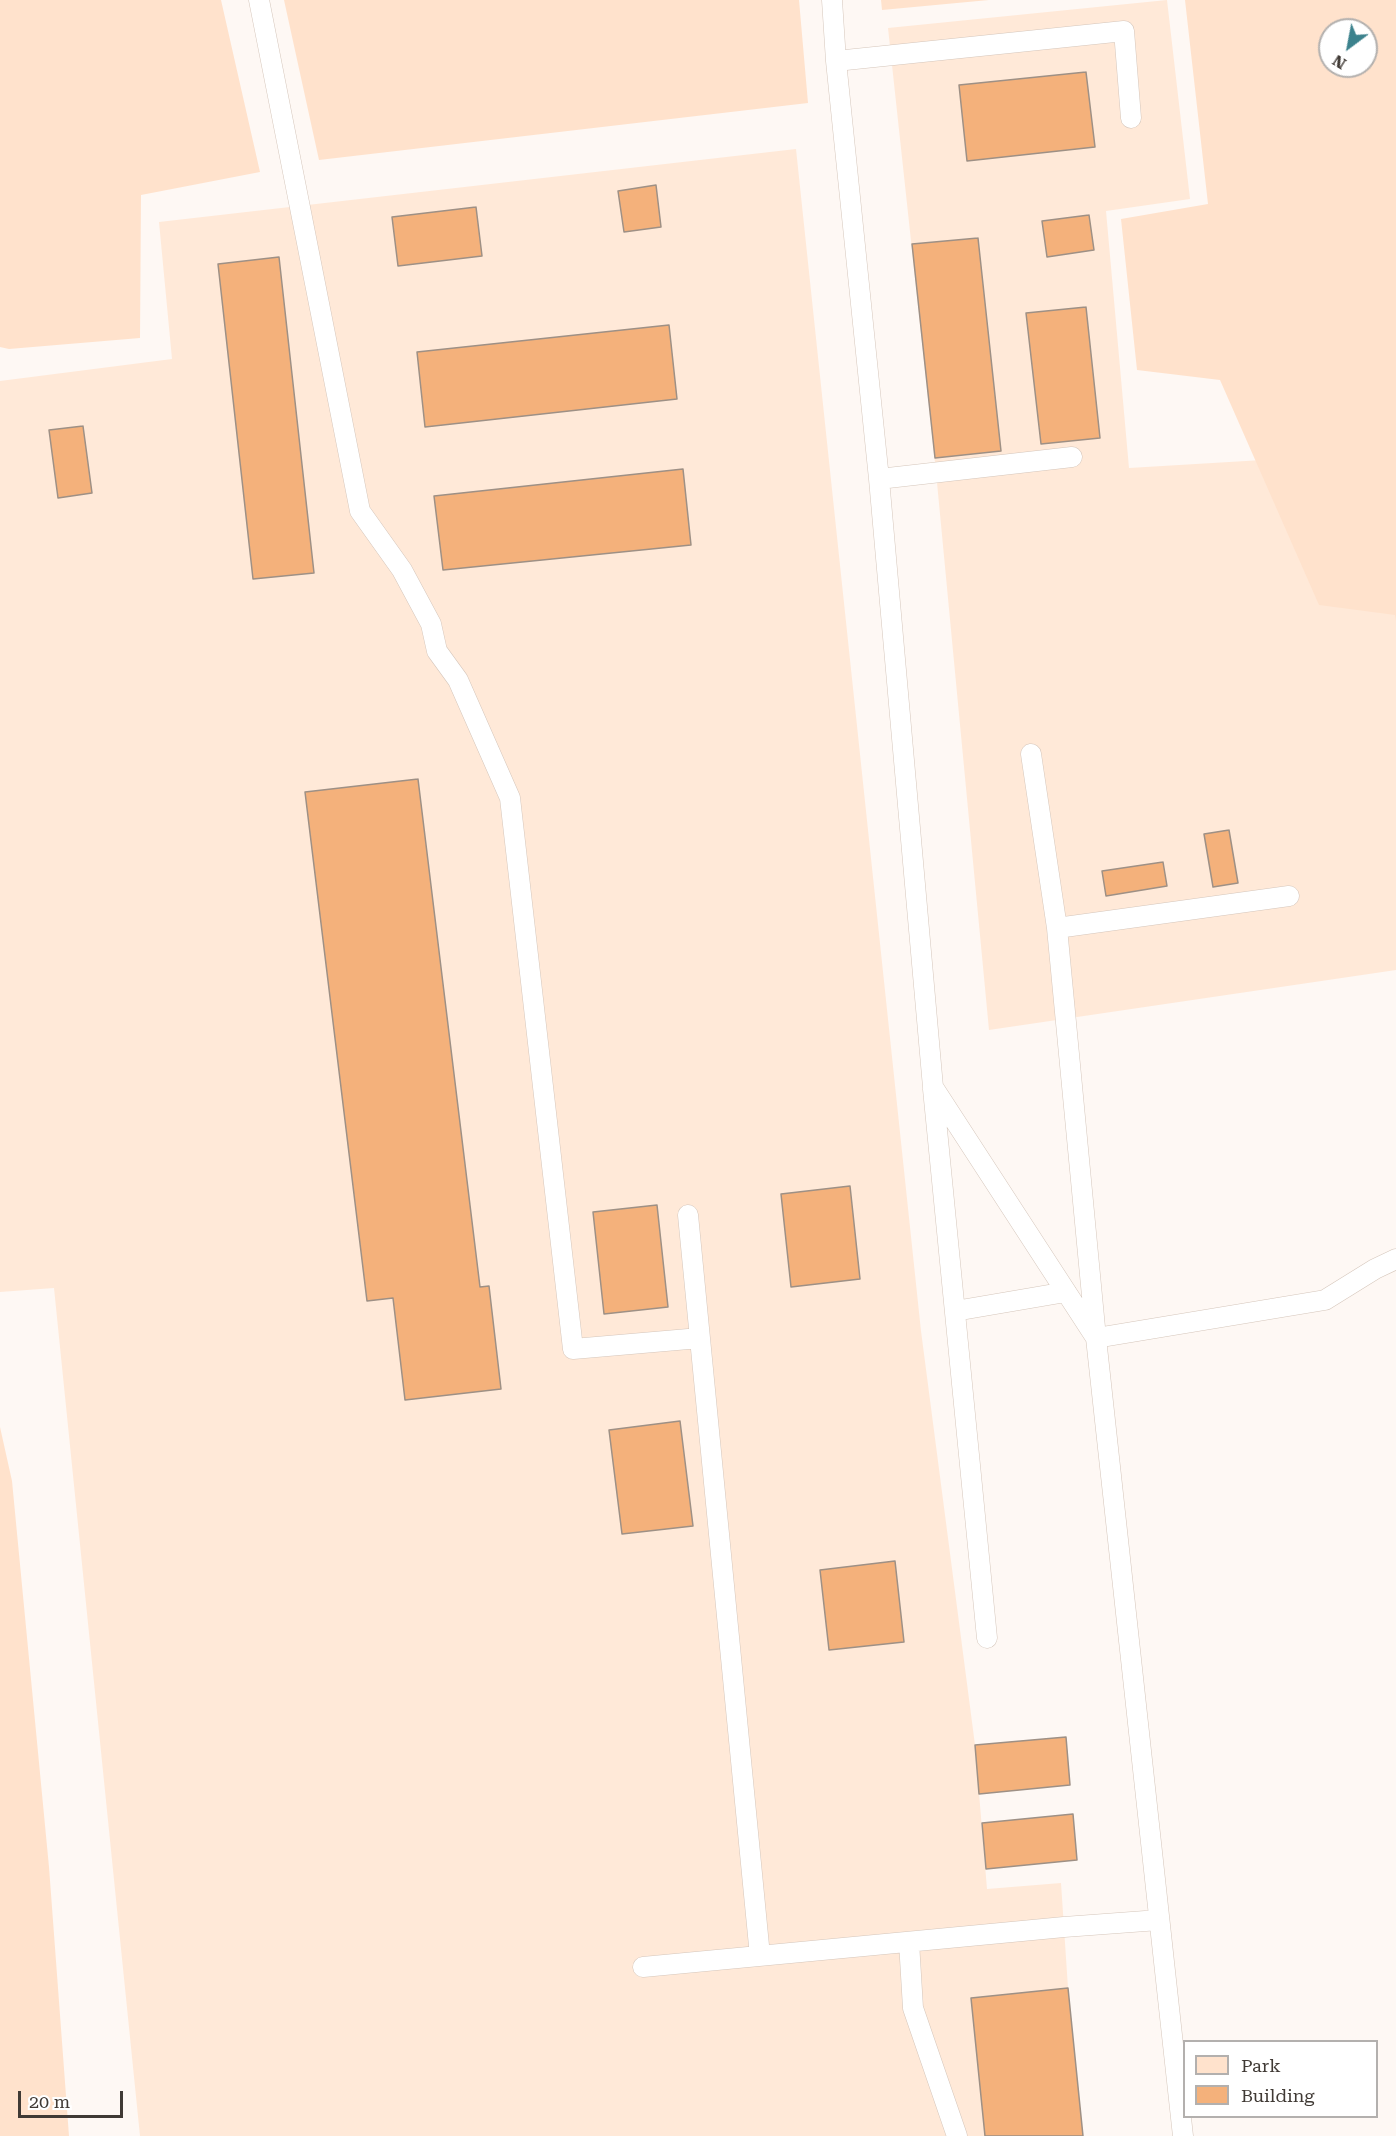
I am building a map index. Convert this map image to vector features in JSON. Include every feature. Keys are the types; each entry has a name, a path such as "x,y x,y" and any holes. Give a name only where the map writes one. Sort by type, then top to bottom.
{"lane":[{"path":"259,0 360,511 402,570 431,624 437,651 458,680 510,798 573,1349 700,1338"},
{"path":"832,0 836,61 879,479 933,1087 987,1638"},
{"path":"836,61 1124,31 1131,118"},
{"path":"879,479 1072,457"},
{"path":"1031,754 1057,928 1096,1338 1183,2136"},
{"path":"1057,928 1289,896"},
{"path":"933,1087 1096,1338"},
{"path":"688,1215 760,1956"},
{"path":"1096,1338 1325,1300 1375,1269 1396,1259"},
{"path":"955,1311 1066,1292"},
{"path":"643,1967 1159,1920"},
{"path":"909,1942 913,2008 957,2136"}],"shaded area":[{"path":"1167,0 1190,199 1106,211 1129,468 1396,452 1396,970 989,1030 936,472 888,28"},
{"path":"796,149 921,1331 975,1745 987,1889 1061,1883 1068,1988 1083,2136 140,2136 54,1288 0,1292 0,381 172,359 159,222"}],"green space":[{"path":"0,0 221,0 260,172 141,195 140,338 9,349 0,347"},
{"path":"284,0 799,0 808,103 319,160"},
{"path":"881,0 989,0 882,10"},
{"path":"1185,0 1396,0 1396,621 1395,615 1319,605 1220,380 1137,370 1121,219 1208,204"},
{"path":"0,1427 12,1481 49,1867 69,2136 0,2136"}],"building":[{"path":"1086,72 1095,147 967,161 959,85"},
{"path":"656,185 661,227 624,232 618,191"},
{"path":"476,207 482,256 398,266 392,217"},
{"path":"1089,215 1094,250 1047,257 1042,221"},
{"path":"978,238 1001,451 935,458 912,244"},
{"path":"279,257 314,573 253,579 218,264"},
{"path":"1086,307 1100,438 1041,444 1026,313"},
{"path":"669,325 677,399 425,427 417,352"},
{"path":"83,426 92,493 58,498 49,430"},
{"path":"683,469 691,545 443,570 434,496"},
{"path":"418,779 480,1287 489,1286 501,1389 405,1400 393,1298 367,1301 305,792"},
{"path":"1229,830 1238,883 1213,887 1204,834"},
{"path":"1163,862 1167,886 1106,896 1102,871"},
{"path":"850,1186 860,1279 791,1287 781,1194"},
{"path":"657,1205 668,1307 604,1314 593,1212"},
{"path":"680,1421 693,1526 622,1534 609,1430"},
{"path":"895,1561 904,1642 829,1650 820,1570"},
{"path":"1066,1737 1070,1785 979,1794 975,1745"},
{"path":"1073,1814 1077,1860 986,1869 982,1823"},
{"path":"1068,1988 1083,2136 985,2136 971,1998"}]}
